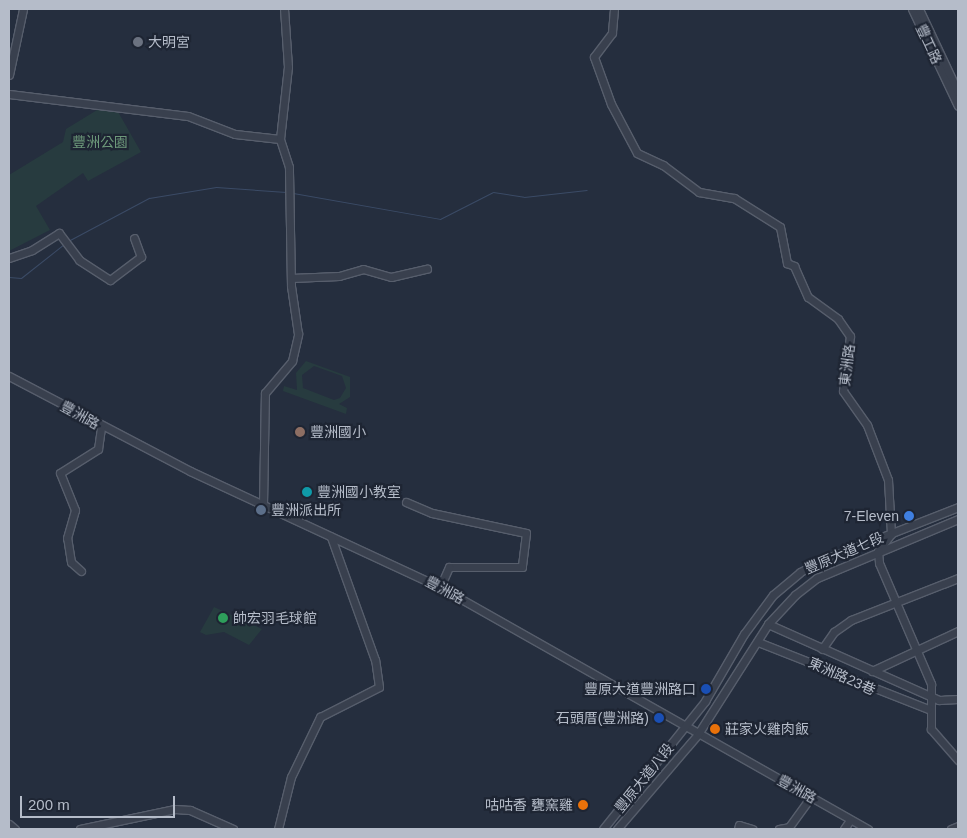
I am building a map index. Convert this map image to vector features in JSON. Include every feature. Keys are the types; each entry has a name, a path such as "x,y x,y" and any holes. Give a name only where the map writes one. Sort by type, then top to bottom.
{"street":[{"path":"9,75 23,9"},
{"path":"263,505 264,393 297,349 291,278 289,167 280,139 288,67 284,9"},
{"name":"東洲路","path":"614,9 612,33 594,57 611,104 637,153 663,165 698,192 734,198 780,227 786,263 794,266 808,297 848,332 852,349 843,391 860,412 887,476 891,534"},
{"name":"豐工路","path":"912,9 958,106"},
{"name":"豐工路","path":"919,9 958,92"},
{"path":"9,94 195,117 235,134 280,139"},
{"path":"9,258 32,250 59,232 68,241 79,260 110,280 141,257 134,238"},
{"path":"291,278 339,276 363,269 391,278 427,269"},
{"name":"豐洲路","path":"9,376 101,427 330,537 440,587 868,829"},
{"path":"81,571 71,562 66,538 75,510 60,473 98,449 101,427"},
{"path":"406,502 432,513 526,533 522,567 449,567 440,587"},
{"name":"豐原大道七段","path":"685,727 773,595 800,572 958,508"},
{"name":"豐原大道七段","path":"698,734 768,624 817,578 958,519"},
{"path":"891,534 878,551 897,604 932,684 928,709 935,737 958,760"},
{"path":"278,829 291,777 320,717 380,687 375,660 330,537"},
{"path":"822,649 834,632 851,620 897,604 958,578"},
{"path":"768,624 929,696 947,703 958,699"},
{"path":"872,671 958,631"},
{"name":"東洲路23巷","path":"758,642 928,709"},
{"name":"豐原大道八段","path":"603,829 685,727"},
{"name":"豐原大道八段","path":"617,829 698,734"},
{"path":"779,829 789,827 811,798"},
{"path":"80,829 174,809 190,810 233,829"},
{"path":"844,829 850,820"},
{"path":"9,824 15,829"},
{"path":"738,829 739,825 752,829"},
{"path":"951,829 958,826"}],"green space":[{"name":"豐洲公園","path":"102,107 117,110 141,152 88,181 83,173 36,206 50,230 9,251 9,175 63,142 66,129"},
{"path":"306,361 350,377 350,397 339,404 347,408 346,414 283,391 284,386 297,390 296,373","holes":["314,366 342,376 346,388 340,398 334,400 303,388 302,375"]},
{"name":"帥宏羽毛球館","path":"214,607 262,629 249,645 224,632 206,635 200,632"}],"waterway":[{"path":"68,241 149,198 216,187 286,192"},
{"path":"293,193 440,219 493,192 524,197 587,190"},
{"path":"9,277 21,278 64,244"}],"place":[{"name":"大明宮","path":"138,42"},
{"name":"豐洲國小","path":"300,432"},
{"name":"豐洲國小教室","path":"307,492"},
{"name":"豐洲派出所","path":"261,510"},
{"name":"7-Eleven","path":"909,516"},
{"name":"帥宏羽毛球館","path":"223,618"},
{"name":"豐原大道豐洲路口","path":"706,689"},
{"name":"石頭厝(豐洲路)","path":"659,718"},
{"name":"莊家火雞肉飯","path":"715,729"},
{"name":"咕咕香 甕窯雞","path":"583,805"}]}
